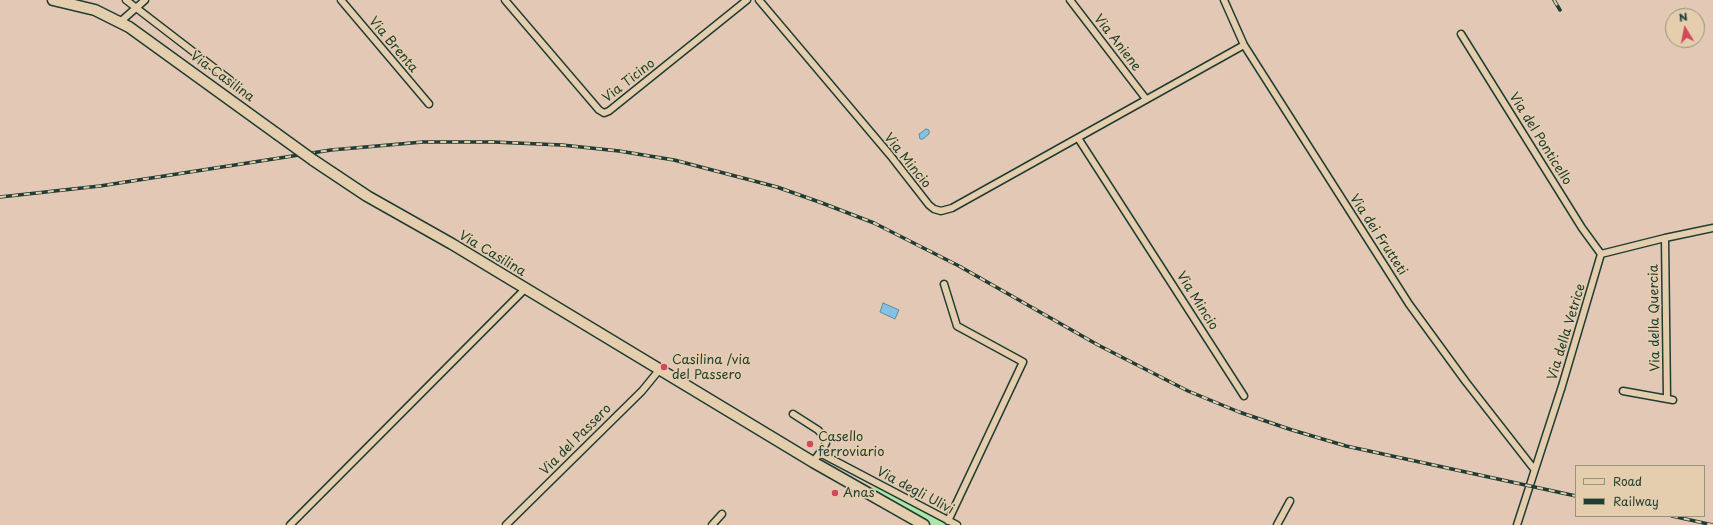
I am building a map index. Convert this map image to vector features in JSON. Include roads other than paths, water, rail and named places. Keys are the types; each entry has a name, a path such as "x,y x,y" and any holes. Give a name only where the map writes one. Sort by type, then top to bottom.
{"main road":[{"name":"Via Casilina","path":"53,0 95,10 120,22 176,60 313,160 367,196 660,369 813,462 922,525"}],"street":[{"path":"126,0 230,80"},
{"path":"120,22 145,0"},
{"name":"Via Brenta","path":"341,0 429,104"},
{"name":"Via Ticino","path":"505,0 599,110 604,113 609,111 746,0"},
{"name":"Via Mincio","path":"759,0 934,209 944,211 952,208 1244,45"},
{"name":"Via Aniene","path":"1070,0 1146,99"},
{"name":"Via dei Frutteti","path":"1224,0 1244,45 1409,304 1466,382 1534,469"},
{"name":"Via del Ponticello","path":"1461,34 1582,228 1601,254"},
{"name":"Via Mincio","path":"1078,138 1244,396"},
{"path":"1601,254 1713,228"},
{"name":"Via della Quercia","path":"1623,391 1670,399 1665,238"},
{"name":"Via della Vetrice","path":"1516,525 1564,379 1601,254"},
{"path":"944,284 957,326 1023,362 948,521"},
{"path":"290,525 525,289"},
{"name":"Via del Passero","path":"506,525 642,391 660,369"},
{"path":"793,414 824,436 826,443 813,462"},
{"name":"Via degli Ulivi","path":"820,453 957,525"},
{"path":"1278,525 1290,501"},
{"path":"712,525 722,514"}],"water":[{"path":"926,129 929,130 929,134 923,139 920,139 919,134"},
{"path":"883,303 899,310 895,319 880,312"}],"railway":[{"path":"1554,0 1560,10"},
{"path":"0,197 100,186 331,150 423,142 493,142 562,145 619,151 674,160 777,187 874,223 959,266 1098,345 1188,391 1239,412 1346,446 1575,496"},
{"path":"1677,517 1713,525"}],"place":[{"name":"Casilina /via del Passero","path":"664,367"},
{"name":"Casello ferroviario","path":"810,444"},
{"name":"Anas","path":"835,493"}]}
